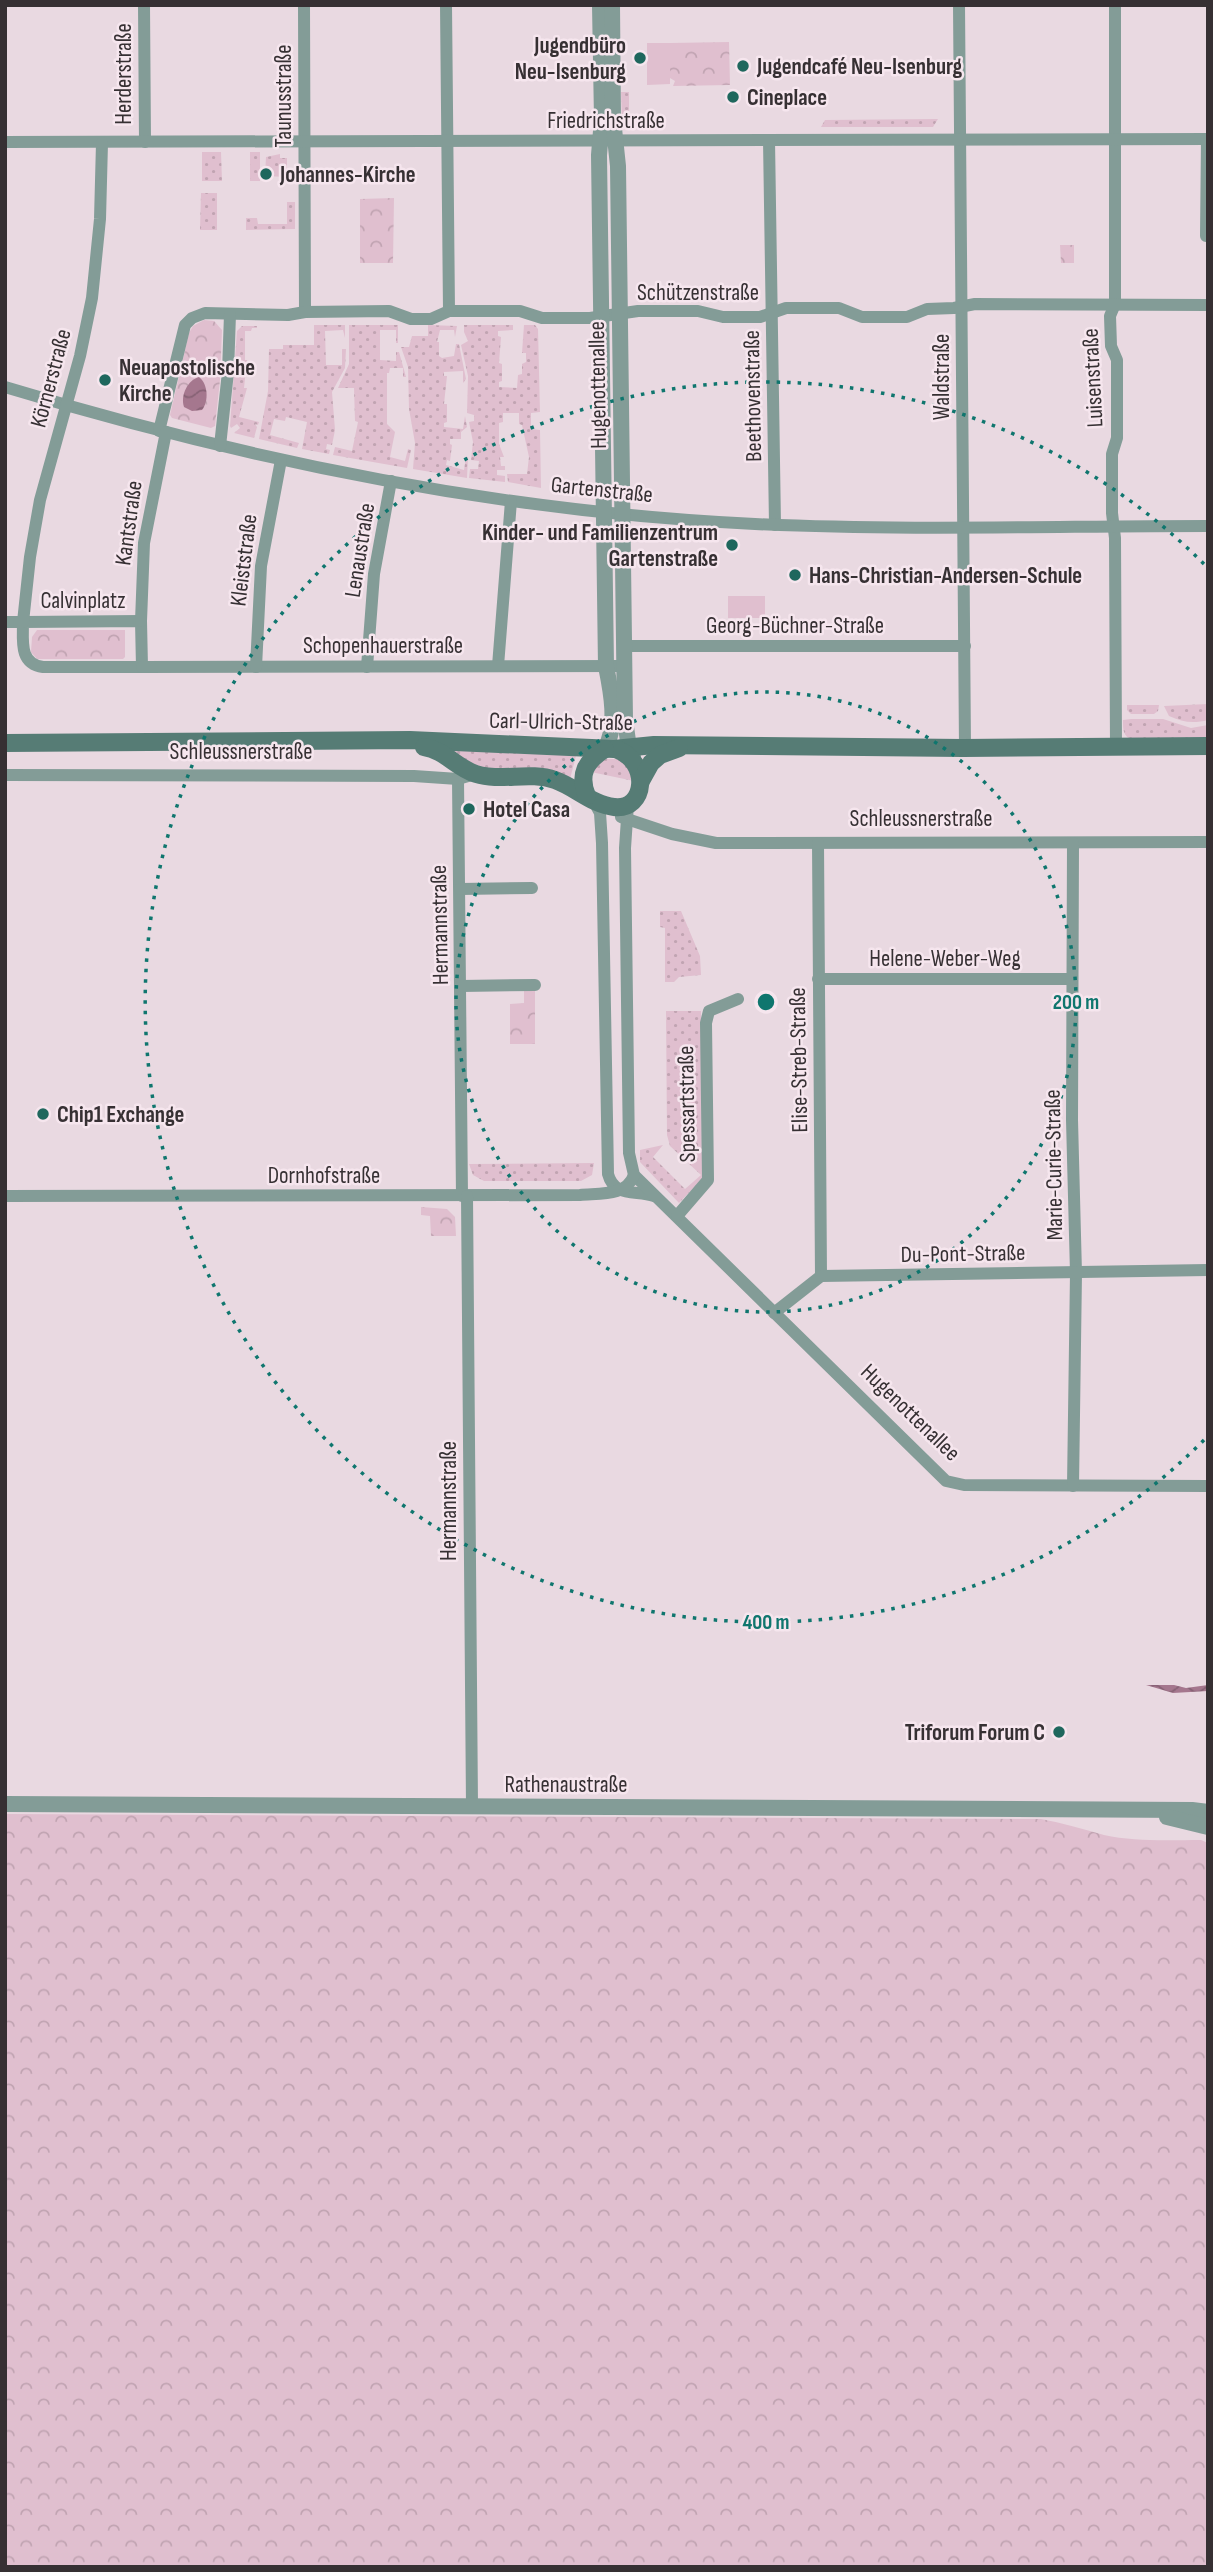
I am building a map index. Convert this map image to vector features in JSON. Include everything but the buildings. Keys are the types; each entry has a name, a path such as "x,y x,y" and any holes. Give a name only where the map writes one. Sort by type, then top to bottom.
{"main road":[{"name":"Carl-Ulrich-Straße","path":"5,743 434,741 585,748 654,745 965,748 1208,746"},
{"name":"Schleussnerstraße","path":"386,742 431,748 475,774 528,777 536,775 555,780 614,809"},
{"path":"641,781 651,763 660,755 685,746"},
{"name":"Hugenottenallee","path":"622,747 641,781 639,790 614,809 583,783 589,761 622,747"},
{"name":"Carl-Ulrich-Straße","path":"1116,748 1208,755"}],"street":[{"name":"Herderstraße","path":"144,5 145,142"},
{"name":"Taunusstraße","path":"304,5 305,312"},
{"path":"446,5 449,311"},
{"name":"Hugenottenallee","path":"600,5 608,140 618,166 625,646 625,720 622,747"},
{"name":"Hugenottenallee","path":"585,748 602,739 609,697 606,666 601,317 612,5"},
{"name":"Waldstraße","path":"959,5 965,748"},
{"name":"Luisenstraße","path":"1115,5 1115,304 1110,316 1111,349 1117,360 1116,438 1112,454 1116,748"},
{"name":"Friedrichstraße","path":"5,142 1207,139"},
{"path":"1206,236 1207,139"},
{"name":"Beethovenstraße","path":"769,140 775,524"},
{"name":"Körnerstraße","path":"23,622 28,569 40,500 80,356 95,273 102,143"},
{"name":"Schützenstraße","path":"230,314 389,312 411,318 431,318 449,311 520,311 542,318 601,317 638,311 698,311 723,317 760,317 786,308 839,308 862,317 906,317 927,309 962,305 1208,305"},
{"name":"Kantstraße","path":"141,621 144,543 162,431 185,326 191,318 200,314 230,314"},
{"path":"220,446 228,372 230,314"},
{"name":"Gartenstraße","path":"5,387 162,431 281,460 511,500 604,511 775,524 892,528 1208,526"},
{"name":"Kleiststraße","path":"256,667 261,566 281,460"},
{"name":"Lenaustraße","path":"367,667 376,564 391,481"},
{"path":"498,666 511,500"},
{"name":"Calvinplatz","path":"141,621 142,667 35,666 24,656 23,622 141,621"},
{"path":"5,622 23,622"},
{"name":"Georg-Büchner-Straße","path":"625,646 965,646"},
{"name":"Schopenhauerstraße","path":"142,667 625,666"},
{"name":"Hugenottenallee","path":"609,697 612,730 622,747"},
{"name":"Schleussnerstraße","path":"5,775 401,775 457,779 475,774"},
{"name":"Hermannstraße","path":"457,779 465,1196 471,1806"},
{"name":"Hugenottenallee","path":"614,809 629,1153 634,1175 946,1481 964,1485 1208,1486"},
{"name":"Hugenottenallee","path":"614,809 601,818 607,1169 610,1182 619,1191"},
{"name":"Schleussnerstraße","path":"614,809 672,834 716,843 1208,842"},
{"name":"Elise-Streb-Straße","path":"818,843 821,1276"},
{"name":"Marie-Curie-Straße","path":"1073,843 1076,1273 1073,1486"},
{"path":"460,889 532,888"},
{"name":"Helene-Weber-Weg","path":"818,979 1072,979"},
{"path":"461,986 535,985"},
{"name":"Spessartstraße","path":"677,1216 708,1180 706,1023 709,1011 738,999"},
{"path":"619,1191 628,1186 634,1175"},
{"path":"619,1191 654,1196"},
{"name":"Dornhofstraße","path":"5,1196 465,1196 580,1195 619,1191"},
{"name":"Du-Pont-Straße","path":"821,1276 1208,1270"},
{"path":"774,1313 821,1276"},
{"name":"Rathenaustraße","path":"5,1804 1208,1812"},
{"name":"Rathenaustraße","path":"1127,1810 1208,1827"}],"green space":[{"path":"729,42 730,85 673,86 675,81 670,78 670,43"},
{"path":"647,43 670,43 670,84 647,85"},
{"path":"621,92 629,92 629,127 622,121"},
{"path":"938,119 933,127 821,127 825,120"},
{"path":"202,152 221,152 222,181 202,181"},
{"path":"250,152 260,152 260,181 250,181"},
{"path":"280,154 280,158 287,158 287,177 265,176 266,157"},
{"path":"201,193 217,193 217,230 200,230"},
{"path":"394,198 393,263 360,263 360,199"},
{"path":"287,202 295,202 295,229 246,230 246,218 257,218 258,224 287,224"},
{"path":"1060,245 1074,245 1074,263 1061,263"},
{"path":"204,320 214,321 222,330 215,426 211,428 172,418 170,415 189,333 193,326"},
{"path":"314,325 345,325 345,338 343,330 325,331 326,365 342,365 342,349 346,349 345,368 332,392 335,430 332,445 327,444 329,454 302,449 307,422 286,417 285,421 274,419 270,435 299,443 297,448 259,439 268,391 269,349 283,349 283,345 314,345"},
{"path":"349,325 398,325 398,343 396,330 380,330 380,360 396,361 396,352 399,352 406,377 403,377 403,368 390,368 387,373 387,424 395,432 390,457 405,461 408,449 411,450 407,468 333,455 335,447 352,451 358,422 355,421 354,388 338,388 349,364"},
{"path":"428,325 457,326 455,337 454,330 440,330 437,342 439,356 442,358 454,356 456,344 459,344 466,379 463,383 463,371 444,372 444,376 447,376 444,404 447,404 447,422 444,427 463,429 465,416 467,427 461,432 461,439 450,439 450,461 447,460 446,465 464,470 468,457 467,478 413,469 415,443 409,409 408,367 401,347 409,347 412,336 428,336"},
{"path":"464,325 513,325 513,330 498,331 498,336 501,337 499,363 502,364 502,381 499,382 499,387 517,388 518,375 522,374 522,364 526,362 526,353 522,353 524,325 535,325 538,329 540,412 531,413 531,429 540,430 541,488 508,482 507,474 527,474 529,457 522,425 519,424 519,413 503,413 503,422 499,423 499,444 504,457 500,457 501,466 505,466 505,470 497,470 497,475 505,476 505,482 469,478 470,469 478,469 479,461 471,460 473,442 469,422 474,421 474,415 467,413 468,376 461,345 468,341"},
{"path":"242,326 257,326 251,331 245,331 247,360 244,388 247,388 239,417 259,422 258,425 255,424 257,427 254,438 234,433 240,428 237,424 231,428 230,426 237,331"},
{"path":"728,596 765,596 765,618 728,618"},
{"path":"37,630 125,630 125,657 37,659 31,652 32,637"},
{"path":"1208,704 1208,720 1197,722 1169,716 1164,706"},
{"path":"1127,705 1159,705 1154,714 1131,714"},
{"path":"1163,719 1191,728 1208,725 1208,740 1132,740 1125,735 1123,727 1123,720"},
{"path":"453,749 577,752 569,783 474,767 452,753"},
{"path":"606,759 617,759 628,764 634,781 591,772"},
{"path":"660,911 681,911 700,956 701,975 679,977 674,982 665,982 665,928 660,927"},
{"path":"524,990 535,990 535,1044 510,1044 510,1004 524,1003"},
{"path":"666,1011 701,1011 702,1179 679,1203 640,1162 640,1150 663,1145 653,1157 685,1189 701,1175 670,1146 667,1135"},
{"path":"594,1163 592,1175 581,1181 484,1181 473,1175 469,1164"},
{"path":"421,1207 447,1209 455,1217 456,1236 431,1236 430,1216 421,1215"},
{"path":"5,1814 1041,1819 1128,1839 1201,1840 1208,1843 1208,2567 5,2567"}],"water":[{"path":"199,377 206,388 206,402 202,410 192,411 184,407 184,393 188,385"},
{"path":"1146,1685 1186,1688 1208,1685 1208,1691 1173,1693"}],"place":[{"name":"Jugendbüro Neu-Isenburg","path":"640,58"},
{"name":"Jugendcafé Neu-Isenburg","path":"743,66"},
{"name":"Cineplace","path":"733,97"},
{"name":"Johannes-Kirche","path":"266,174"},
{"name":"Neuapostolische Kirche","path":"105,380"},
{"name":"Kinder- und Familienzentrum Gartenstraße","path":"732,545"},
{"name":"Hans-Christian-Andersen-Schule","path":"795,575"},
{"name":"Hotel Casa","path":"469,809"},
{"name":"Chip1 Exchange","path":"43,1114"},
{"name":"Triforum Forum C","path":"1059,1732"}]}
